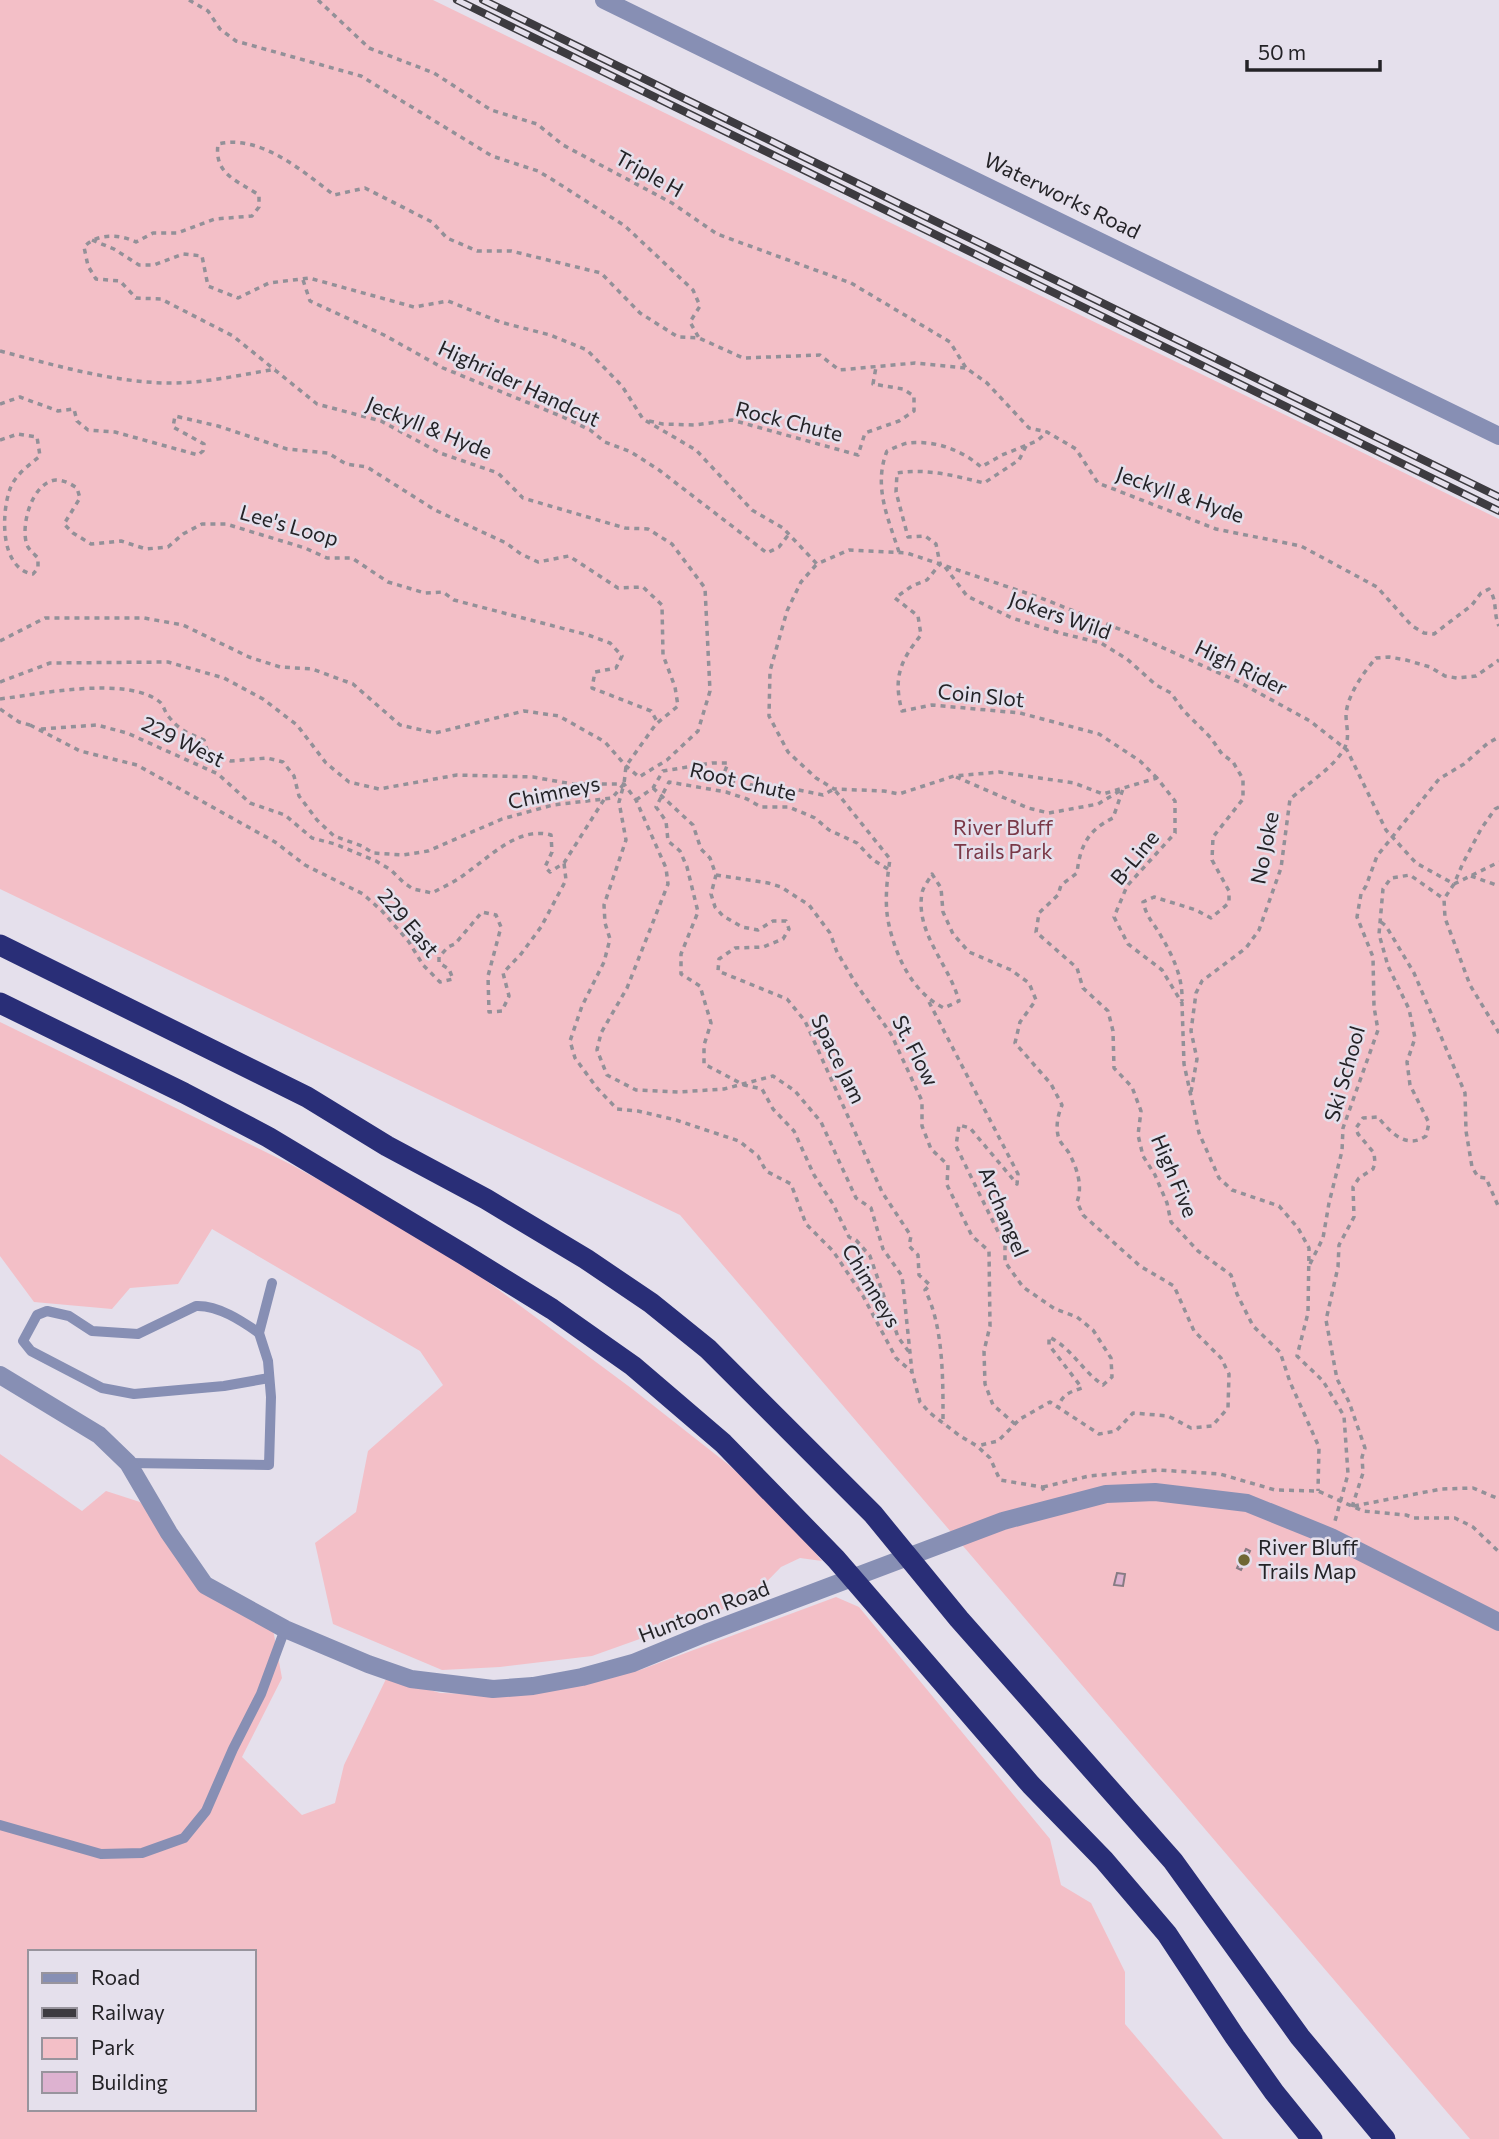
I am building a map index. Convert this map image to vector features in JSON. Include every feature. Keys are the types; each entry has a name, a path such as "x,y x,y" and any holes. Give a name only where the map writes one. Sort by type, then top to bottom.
{"highway":[{"path":"0,945 307,1097 387,1146 486,1199 586,1259 651,1303 708,1349 873,1514 959,1619 1172,1861 1300,2037 1385,2139"},
{"path":"0,1003 268,1137 463,1254 552,1309 634,1366 713,1434 784,1503 836,1559 1031,1786 1104,1860 1158,1923 1273,2092 1312,2139"}],"street":[{"name":"Waterworks Road","path":"604,0 1499,436"},
{"name":"Huntoon Road","path":"0,1375 99,1435 128,1463 169,1533 205,1585 285,1629 411,1679 493,1689 558,1681 633,1663 1003,1521 1106,1494 1155,1492 1247,1503 1331,1537 1499,1622"}],"lane":[{"path":"128,1463 270,1465 268,1361 259,1333 272,1283"},
{"path":"259,1333 240,1320 205,1306 196,1306 138,1334 92,1332 69,1317 47,1311 37,1315 23,1341 31,1351 102,1388 134,1394 224,1386 269,1378"},
{"path":"0,1825 101,1854 142,1853 184,1838 206,1811 261,1694 285,1629"}],"path":[{"path":"189,0 208,11 220,29 236,41 361,76 492,156 538,171 625,226 693,290 700,306 690,322 699,338"},
{"name":"Triple H","path":"318,0 369,48 433,73 491,110 537,124 563,145 672,203 717,234 851,283 950,342 967,368"},
{"path":"91,239 121,235 136,242 153,233 177,233 215,219 252,216 259,207 258,195 223,172 216,158 218,144 233,140 279,156 334,195 365,188 432,222 447,237 477,251 511,251 601,273 640,313 678,337 699,338 743,358 821,355 839,370 915,363 967,368"},
{"path":"91,239 114,249 139,265 154,265 183,254 202,256 208,286 238,298 269,283 309,278 414,307 448,301 500,322 550,335 587,350 622,386 643,419 696,450 752,510 783,528 817,564 801,582 787,611 770,671 769,716 788,752 816,778 834,789 890,859 888,923 907,975 927,997 944,1009 959,1001 954,984 922,922 922,891 932,874 941,888 943,912 953,934 969,952 1011,970 1028,983 1036,1000 1020,1022 1015,1043 1051,1084 1062,1105 1057,1118 1059,1139 1069,1152 1075,1168 1081,1190 1077,1202 1083,1215 1140,1266 1174,1286 1194,1331 1220,1358 1229,1374 1228,1408 1212,1426 1191,1428 1168,1416 1133,1413 1116,1431 1099,1434 1050,1402 1014,1424 998,1441 978,1446"},
{"name":"Jeckyll & Hyde","path":"91,239 83,247 88,266 96,279 120,281 136,298 161,299 233,336 317,404 381,421 440,453 498,472 523,498 625,528 648,529 672,544 705,588 710,691 698,732 667,760 639,777 626,766"},
{"name":"Highrider Handcut","path":"303,280 310,301 384,335 443,368 563,416 590,430 605,442 631,452 659,470 767,553 779,547 789,534"},
{"path":"0,351 92,375 165,383 276,369"},
{"name":"Rock Chute","path":"643,419 663,424 695,425 733,420 858,455 865,433 899,421 914,411 914,396 903,389 873,384 876,367"},
{"name":"Jeckyll & Hyde","path":"967,368 987,383 1029,428 1047,432 1076,449 1098,483 1216,530 1301,547 1377,587 1412,626 1424,633 1434,634 1489,589 1495,597 1494,617 1499,626"},
{"path":"0,404 20,397 58,411 74,409 77,421 88,430 115,432 198,454 203,451 204,444 173,427 175,416 218,426 287,449 328,453 346,464 367,467 435,510 506,543 538,562 569,556 618,588 643,587 662,605 663,655 675,687 678,706 658,723 626,766 624,784 636,800 666,868 668,884 627,988 601,1033 597,1050 607,1075 636,1090 679,1092 744,1085 773,1076 795,1091 821,1122 856,1198 871,1208 883,1250 902,1276 912,1373 920,1402 943,1424 978,1446 990,1458 1000,1480 1042,1487 1053,1507"},
{"path":"900,552 881,491 880,468 887,451 908,443 935,445 959,451 981,467 1037,441 1047,432"},
{"name":"Lee's Loop","path":"0,440 18,434 37,437 40,456 25,468 10,487 5,511 5,531 12,560 24,573 33,574 38,568 38,558 28,548 24,533 34,497 44,484 56,480 66,482 77,488 80,498 64,524 91,544 121,541 146,549 168,547 202,524 226,524 305,548 327,558 352,558 388,582 425,593 443,592 454,600 610,643 622,656 616,668 595,672 592,688 651,711 658,723"},
{"path":"942,565 936,544 925,536 908,537 896,492 897,473 914,470 935,472 984,483 1019,460 1026,446"},
{"name":"High Rider","path":"817,564 849,550 900,552 1041,598 1139,637 1240,682 1310,721 1345,748 1386,830 1416,863 1454,884"},
{"name":"Coin Slot","path":"942,565 928,580 912,586 895,598 918,616 922,635 900,667 897,695 902,711 932,705 1020,713 1099,734 1140,761 1157,778"},
{"name":"Jokers Wild","path":"942,565 968,596 1012,618 1060,634 1101,643 1127,659 1156,685 1171,693 1189,716 1212,738 1222,754 1233,762 1243,779 1243,799 1213,837 1212,860 1229,891 1229,903 1211,918 1196,909 1154,897 1143,902 1146,916 1171,952 1182,985 1182,1003"},
{"path":"0,641 45,618 144,618 183,625 248,657 280,667 312,669 353,684 400,725 435,733 524,711 559,716 605,742 626,766"},
{"path":"1345,748 1348,731 1346,713 1359,683 1376,657 1406,660 1430,667 1445,676 1457,678 1476,677 1499,660"},
{"path":"0,682 50,663 167,662 224,678 263,699 297,724 326,763 349,782 379,789 457,775 533,777 572,784 624,784"},
{"name":"Chimneys","path":"0,699 72,689 122,687 135,690 162,703 178,729 204,740 208,753 230,761 267,758 283,762 294,776 299,796 317,820 334,836 373,853 403,855 428,851 502,819 553,805 612,797 624,784"},
{"name":"229 West","path":"0,709 19,722 41,729 67,725 97,725 127,733 218,774 250,803 285,815 312,838 335,844 376,861 414,889 432,893 464,875 502,846 538,832 551,835 552,852 545,867 550,872 564,863"},
{"name":"229 East","path":"30,725 80,751 137,765 275,842 305,865 363,894 382,911 409,942 423,965 440,982 453,979 449,970 439,963 439,957 455,944 482,912 496,915 501,927 488,976 489,1012 502,1011 509,996 503,972 521,954 541,927 566,880 564,863"},
{"name":"Ski School","path":"1309,1266 1323,1238 1342,1151 1343,1128 1378,1030 1374,1007 1374,963 1357,917 1361,894 1377,856 1439,779 1499,737"},
{"name":"No Joke","path":"1190,1094 1197,1059 1191,1031 1196,993 1202,981 1246,948 1259,930 1281,868 1290,799 1325,771 1345,748"},
{"path":"636,800 653,788 663,771 712,763 728,763 723,776 728,782 749,784 770,791 794,789 824,795 834,789 884,790 899,794 954,775 999,772 1074,783 1103,794 1157,778"},
{"path":"954,775 977,788 1028,808 1049,813 1098,804 1124,789"},
{"name":"B-Line","path":"1157,778 1175,802 1175,833 1127,886 1114,917 1128,944 1162,970 1182,1003 1184,1063 1190,1094 1199,1133 1219,1178 1232,1190 1279,1206 1290,1217 1310,1248 1308,1313 1297,1356 1323,1381 1344,1416 1348,1474 1340,1501 1352,1507"},
{"name":"Root Chute","path":"889,869 873,860 857,843 829,830 815,818 789,807 761,807 726,792 669,782 656,807 666,821 668,841 680,852 687,867 698,912 681,954 681,974 700,986 712,1023 704,1045 704,1064 744,1085 762,1089 773,1109 794,1131 808,1164 833,1203 849,1237 856,1240 870,1256 898,1337 910,1354"},
{"name":"Chimneys","path":"624,784 620,802 626,840 604,905 605,923 610,939 604,962 582,1006 570,1041 575,1058 617,1109 676,1120 738,1141 758,1156 766,1171 791,1184 806,1224 834,1251 863,1296 896,1358 912,1373"},
{"name":"Space Jam","path":"653,788 693,825 701,849 710,858 716,875 711,894 715,906 723,916 742,927 758,930 773,921 786,921 789,929 783,939 762,947 735,948 719,959 718,971 787,999 805,1021 882,1192 911,1236 909,1246 918,1255 919,1275 930,1285 925,1290 933,1305 941,1363 943,1424"},
{"name":"High Five","path":"1124,789 1113,818 1096,827 1079,856 1077,873 1061,885 1058,895 1038,913 1036,933 1077,968 1083,988 1108,1011 1113,1031 1114,1068 1132,1087 1137,1099 1141,1111 1138,1135 1143,1156 1167,1203 1171,1222 1198,1251 1231,1275 1253,1326 1280,1352 1290,1382 1319,1447 1318,1491"},
{"path":"564,863 606,798"},
{"path":"1499,807 1481,829 1444,899 1445,918 1470,985 1499,1033"},
{"path":"1454,884 1499,862"},
{"name":"St. Flow","path":"716,875 781,887 809,905 830,933 856,985 891,1034 922,1101 922,1126 931,1149 948,1166 947,1185 972,1236 989,1251 990,1326 984,1351 985,1384 993,1405 1014,1424"},
{"path":"1352,1507 1363,1473 1362,1457 1365,1448 1349,1402 1337,1379 1326,1320 1338,1267 1339,1245 1354,1217 1353,1188 1359,1178 1373,1169 1375,1163 1374,1153 1358,1134 1357,1124 1363,1118 1378,1116 1397,1137 1412,1142 1426,1136 1429,1123 1410,1085 1407,1062 1415,1045 1414,1027 1403,993 1388,966 1379,934 1383,890 1391,878 1410,875 1444,899"},
{"path":"1471,876 1499,886"},
{"path":"1380,921 1386,926 1414,973 1465,1093 1466,1131 1472,1167 1478,1177 1486,1178 1490,1184 1499,1208"},
{"name":"Archangel","path":"927,997 1018,1174 1017,1184 970,1128 959,1125 956,1146 1005,1246 1005,1262 1023,1287 1055,1309 1077,1317 1093,1330 1111,1358 1112,1377 1103,1385 1091,1377 1068,1350 1049,1337 1049,1345 1082,1388 1067,1393 1058,1408"},
{"path":"1352,1507 1441,1489 1472,1488 1499,1499"},
{"path":"1352,1507 1414,1518 1455,1517 1473,1527 1499,1552"}],"green space":[{"name":"River Bluff Trails Park","path":"0,0 433,0 1499,519 1499,2139 1470,2139 680,1215 0,889"},
{"path":"0,1022 290,1164 381,1214 480,1276 729,1465 793,1525 822,1561 800,1558 781,1567 749,1600 592,1656 500,1667 442,1670 333,1624 315,1543 356,1512 368,1451 443,1385 420,1351 212,1229 178,1284 130,1288 112,1309 34,1302 0,1256"},
{"path":"0,1454 82,1511 106,1491 140,1502 212,1581 272,1624 282,1678 242,1757 302,1815 335,1803 344,1765 387,1677 440,1693 511,1695 640,1670 836,1597 859,1607 1050,1839 1061,1885 1091,1903 1125,1972 1125,2024 1223,2139 0,2139"}],"building":[{"name":"River Bluff Trails Map","path":"1246,1549 1250,1551 1241,1570 1237,1568"},
{"path":"1117,1573 1125,1574 1123,1586 1114,1585"}],"railway":[{"path":"457,0 1499,511"},
{"path":"483,0 1499,497"}],"place":[{"name":"River Bluff Trails Map","path":"1244,1560"}]}
